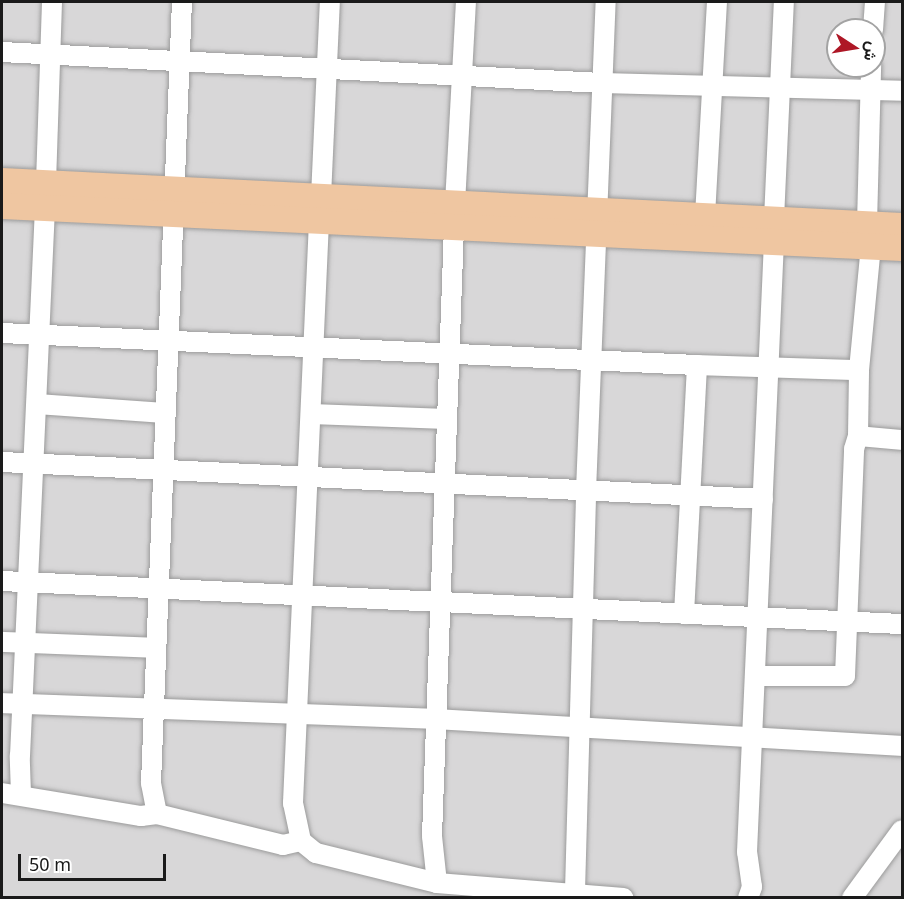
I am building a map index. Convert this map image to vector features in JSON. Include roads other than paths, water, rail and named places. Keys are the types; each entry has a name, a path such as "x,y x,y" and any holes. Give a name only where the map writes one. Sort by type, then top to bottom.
{"main road":[{"path":"2,181 46,196"},
{"path":"2,206 46,196 869,235 903,226"},
{"path":"596,222 705,216 774,231"},
{"path":"869,235 903,248"}],"street":[{"path":"21,794 22,702 36,464 52,2"},
{"path":"157,814 151,783 182,2"},
{"path":"330,2 302,593 299,714 293,803 301,841 316,853 437,883 575,891 624,897"},
{"path":"437,883 432,836 455,215 466,2"},
{"path":"575,891 586,491 606,2"},
{"path":"705,216 710,87 717,2"},
{"path":"748,897 752,887 747,852 754,735 757,616 784,2"},
{"path":"874,18 875,2"},
{"path":"2,52 602,83 903,91"},
{"path":"755,676 845,676 854,448 858,436 859,370 869,235 870,78"},
{"path":"2,333 591,358 697,365 859,370"},
{"path":"684,614 697,365"},
{"path":"37,404 165,413"},
{"path":"311,414 447,419"},
{"path":"858,436 903,440"},
{"path":"2,462 308,475 763,499"},
{"path":"2,581 302,593 903,624"},
{"path":"2,642 156,648"},
{"path":"2,703 436,719 754,735 903,746"},
{"path":"2,793 21,794 34,800 141,816 157,814 283,845 301,841"},
{"path":"852,897 903,830"}]}
